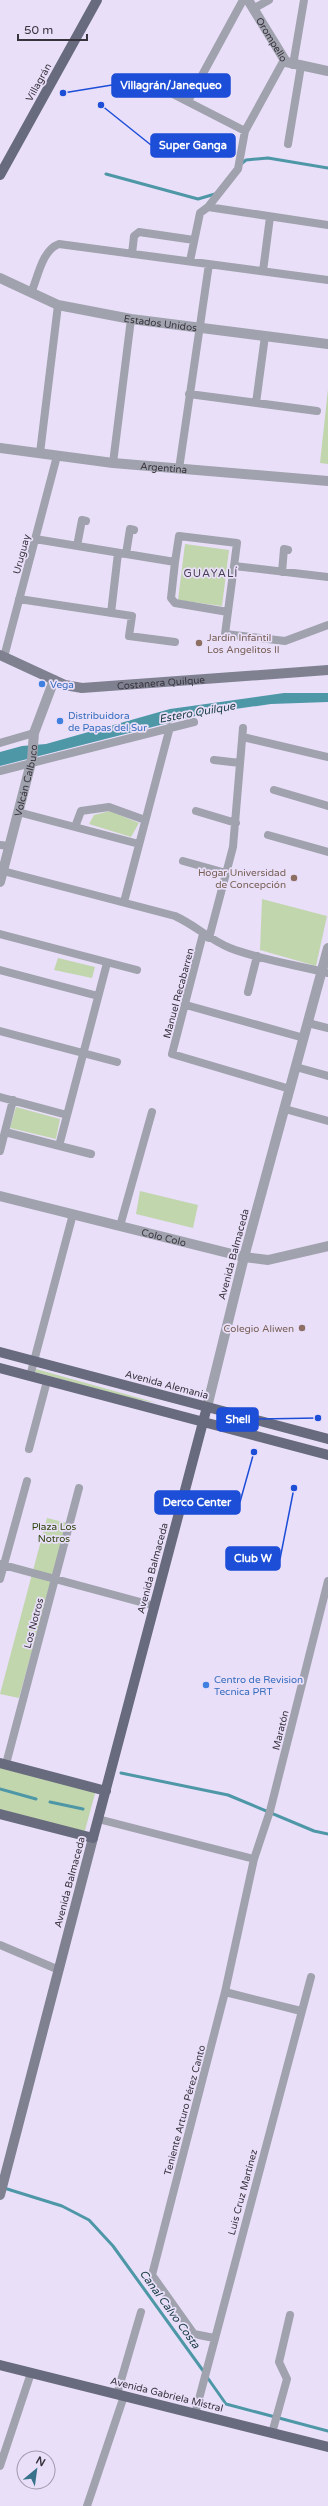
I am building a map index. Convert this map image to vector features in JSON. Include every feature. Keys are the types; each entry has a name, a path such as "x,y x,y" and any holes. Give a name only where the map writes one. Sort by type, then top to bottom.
{"main road":[{"name":"Villagrán","path":"1,168 97,0"},
{"name":"Costanera Quilque","path":"2,656 54,680 74,687 328,670"},
{"name":"Avenida Alemania","path":"0,1352 328,1439"},
{"path":"0,1368 328,1454"},
{"name":"Avenida Balmaceda","path":"0,2195 207,1407"},
{"path":"3,1763 106,1791"},
{"path":"0,1814 93,1838"},
{"name":"Avenida Gabriela Mistral","path":"0,2365 328,2447"}],"street":[{"path":"188,101 243,0"},
{"path":"250,5 269,0"},
{"path":"288,144 293,64 304,0"},
{"name":"Orompello","path":"250,5 293,64 328,71"},
{"path":"190,261 200,212 208,207 239,165 244,131 293,64"},
{"path":"163,89 244,131"},
{"path":"208,207 328,225"},
{"path":"263,271 270,217"},
{"path":"132,254 134,236 138,232 194,240"},
{"path":"31,292 51,247 59,244 328,280"},
{"path":"179,469 209,264"},
{"name":"Estados Unidos","path":"0,278 58,306 130,319 328,344"},
{"path":"40,453 58,306"},
{"path":"112,463 130,319"},
{"path":"256,403 265,336"},
{"path":"189,394 317,411"},
{"name":"Argentina","path":"0,448 112,463 328,481"},
{"name":"Uruguay","path":"2,656 19,599 57,456"},
{"path":"77,546 82,520 86,521"},
{"path":"111,613 122,553 130,528 134,530"},
{"path":"228,612 175,603 171,598 179,536 237,543 228,612 225,634 285,641 328,625"},
{"path":"35,539 176,562"},
{"path":"282,572 284,549 288,550"},
{"path":"234,566 328,577"},
{"path":"19,599 132,616 129,636 176,642"},
{"name":"Volcán Calbuco","path":"0,882 3,871 5,846 18,812 32,761 34,738 54,680"},
{"path":"0,771 32,761 194,722"},
{"path":"124,902 170,727"},
{"name":"Manuel Recabarren","path":"243,728 236,822 226,873 172,1054 290,1089"},
{"path":"242,737 328,757"},
{"path":"0,743 34,738"},
{"path":"214,760 240,763"},
{"path":"274,790 328,806"},
{"path":"75,827 82,811 109,807 145,820"},
{"path":"196,811 236,822"},
{"path":"18,812 139,844"},
{"path":"268,835 328,852"},
{"path":"183,861 226,873"},
{"path":"3,871 160,912 191,924 206,936 232,949 325,973"},
{"path":"0,934 137,970"},
{"name":"Avenida Balmaceda","path":"207,1407 244,1257 308,1023 325,973 328,948"},
{"path":"248,992 257,956"},
{"path":"59,1146 107,963"},
{"path":"0,970 98,996"},
{"path":"186,1005 304,1038"},
{"path":"308,1023 328,1028"},
{"path":"0,1031 117,1062"},
{"path":"296,1067 328,1076"},
{"path":"0,1097 67,1115"},
{"path":"0,1151 13,1100"},
{"path":"285,1109 328,1121"},
{"path":"120,1226 152,1112"},
{"path":"5,1132 91,1154"},
{"name":"Colo Colo","path":"0,1196 244,1257 268,1260 328,1246"},
{"path":"30,1376 73,1214"},
{"path":"29,1449 47,1380"},
{"path":"0,1579 2,1565 27,1481"},
{"name":"Los Notros","path":"3,1763 55,1580 79,1488"},
{"path":"2,1565 155,1606"},
{"name":"Maratón","path":"254,1860 270,1811 328,1581"},
{"path":"98,1819 254,1860"},
{"name":"Teniente Arturo Pérez Canto","path":"214,2338 194,2334 152,2275 225,1992 254,1860"},
{"path":"0,1945 59,1970"},
{"name":"Luis Cruz Martínez","path":"195,2414 311,1977"},
{"path":"225,1992 301,2011"},
{"path":"87,2506 121,2395 140,2312"},
{"path":"272,2433 287,2378 279,2362 290,2315"},
{"path":"0,2466 31,2373"}],"green space":[{"path":"328,389 328,464 320,463"},
{"path":"185,544 229,550 222,606 178,600"},
{"path":"110,811 139,823 131,837 89,824 94,815"},
{"path":"262,899 327,916 316,966 260,950"},
{"path":"58,958 95,967 92,978 54,970"},
{"path":"16,1107 60,1119 56,1139 10,1128"},
{"path":"140,1191 198,1205 193,1228 136,1214"},
{"path":"36,1369 157,1403 129,1398 35,1372"},
{"name":"Plaza Los Notros","path":"47,1518 67,1523 19,1698 0,1694"},
{"path":"0,1766 96,1790 84,1834 0,1813"}],"water":[{"name":"Estero Quilque","path":"284,693 328,693 328,702 271,704 207,713 0,766 0,752 22,746 46,744 170,709"}],"waterway":[{"path":"241,164 246,160 268,158 328,168"},
{"path":"106,174 198,199 215,194"},
{"path":"121,1773 228,1795 314,1831 328,1834"},
{"path":"0,1789 36,1799"},
{"path":"50,1802 83,1809"},
{"name":"Canal Calvo Costa","path":"4,2188 62,2206 89,2220 113,2246 204,2372"},
{"name":"Canal Calvo Costa","path":"207,2377 226,2404 328,2431"}],"place":[{"name":"Villagrán/Janequeo","path":"63,93"},
{"name":"Super Ganga","path":"101,105"},
{"name":"Jardín Infantil Los Angelitos II","path":"199,643"},
{"name":"Vega","path":"42,684"},
{"name":"Distribuidora de Papas del Sur","path":"60,721"},
{"name":"Hogar Universidad de Concepción","path":"294,878"},
{"name":"Colegio Aliwen","path":"302,1328"},
{"name":"Shell","path":"318,1418"},
{"name":"Derco Center","path":"254,1452"},
{"name":"Club W","path":"294,1488"},
{"name":"Centro de Revision Tecnica PRT","path":"206,1685"}],"district":[{"name":"GUAYALÍ","path":"211,573"}]}
